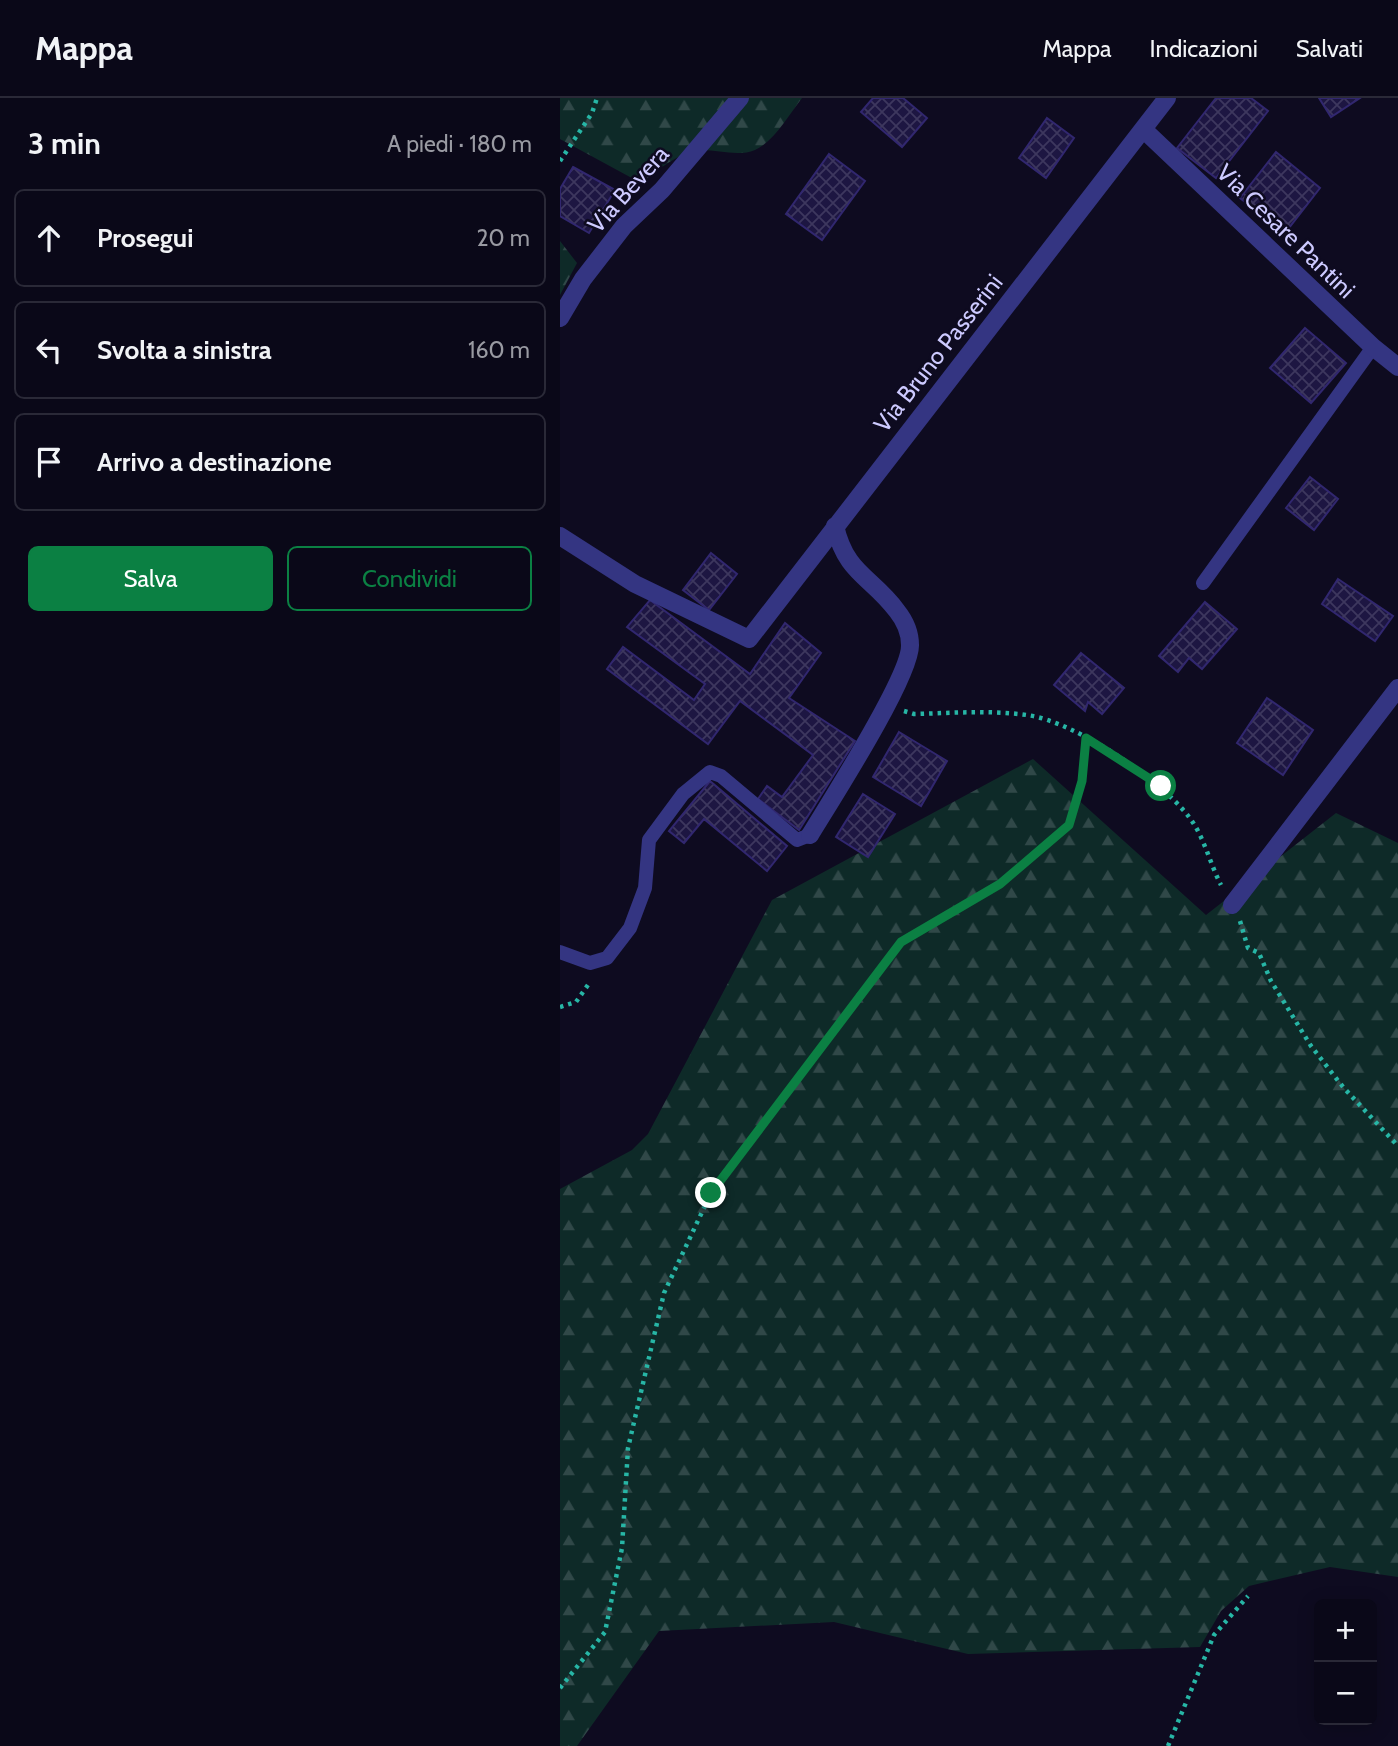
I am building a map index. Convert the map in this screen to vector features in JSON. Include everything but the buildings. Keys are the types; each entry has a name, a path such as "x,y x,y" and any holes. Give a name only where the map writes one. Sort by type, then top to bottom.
{"street":[{"name":"Via Bevera","path":"560,318 583,279 624,226 662,190 740,98"},
{"name":"Via Bruno Passerini","path":"560,536 635,584 749,639 1167,98"},
{"name":"Via Cesare Pantini","path":"1143,128 1398,367"},
{"path":"810,835 889,701 904,673 911,647 907,626 897,610 844,557 835,526"},
{"path":"1232,905 1398,688"}],"lane":[{"path":"1203,583 1373,346"},
{"path":"560,952 590,963 607,958 630,928 645,888 649,840 682,794 710,772 721,776 797,840 810,835"}],"path":[{"path":"560,161 592,113 597,98"},
{"path":"889,701 915,715 990,712 1031,716 1086,738 1161,786 1191,819 1232,905 1248,948 1259,953 1271,981 1311,1046 1343,1087 1398,1146"},
{"path":"560,1688 606,1632 622,1548 628,1448 661,1306 711,1193 901,942 1000,884 1069,825 1082,781 1086,738"},
{"path":"560,1007 576,1002 607,958"},
{"path":"1168,1746 1214,1635 1248,1597"}],"green space":[{"path":"560,98 802,98 775,134 755,150 742,153 694,151 670,162 641,183 560,139"},
{"path":"560,241 577,263 560,295"},
{"path":"1033,759 1206,915 1336,813 1398,843 1398,1577 1330,1567 1249,1586 1221,1611 1200,1647 968,1654 834,1622 659,1631 577,1746 560,1746 560,1189 632,1150 648,1134 772,900"}],"route":[{"path":"711,1193 781,1097 856,1005 901,942 1000,884 1069,825 1082,781 1086,738 1161,786"}]}
